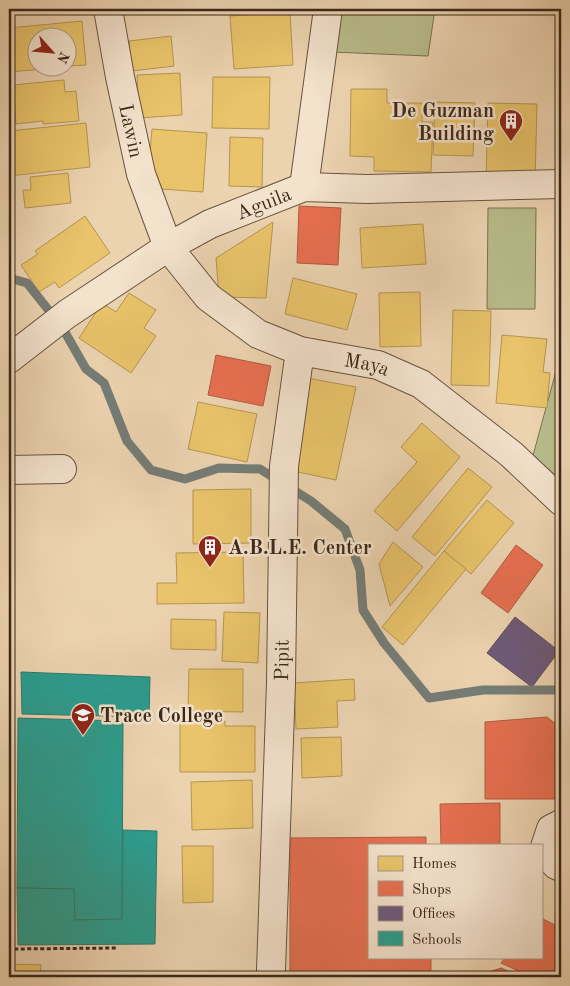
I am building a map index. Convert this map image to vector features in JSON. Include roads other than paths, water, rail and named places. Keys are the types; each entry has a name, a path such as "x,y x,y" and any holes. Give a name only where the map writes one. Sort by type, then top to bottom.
{"street":[{"name":"Lawin","path":"108,9 120,77 141,174 168,247"},
{"path":"304,187 328,9"},
{"name":"Aguila","path":"9,359 59,320 168,247 210,224 304,187 367,189 561,184"},
{"name":"Maya","path":"168,247 208,297 258,334 300,351 378,365 422,384 511,454 561,501"},
{"name":"Pipit","path":"271,970 281,683 284,466 300,351"},
{"path":"9,470 62,469"},
{"path":"561,824 551,829 544,850 556,865 561,867"}],"waterway":[{"path":"9,278 27,283 62,327 86,369 104,383 127,441 151,470 185,479 219,468 260,469 311,501 345,529 360,570 363,610 384,643 429,698 483,690 561,690"}],"place":[{"name":"De Guzman Building","path":"511,142"},
{"name":"A.B.L.E. Center","path":"210,568"},
{"name":"Trace College","path":"83,736"}]}
